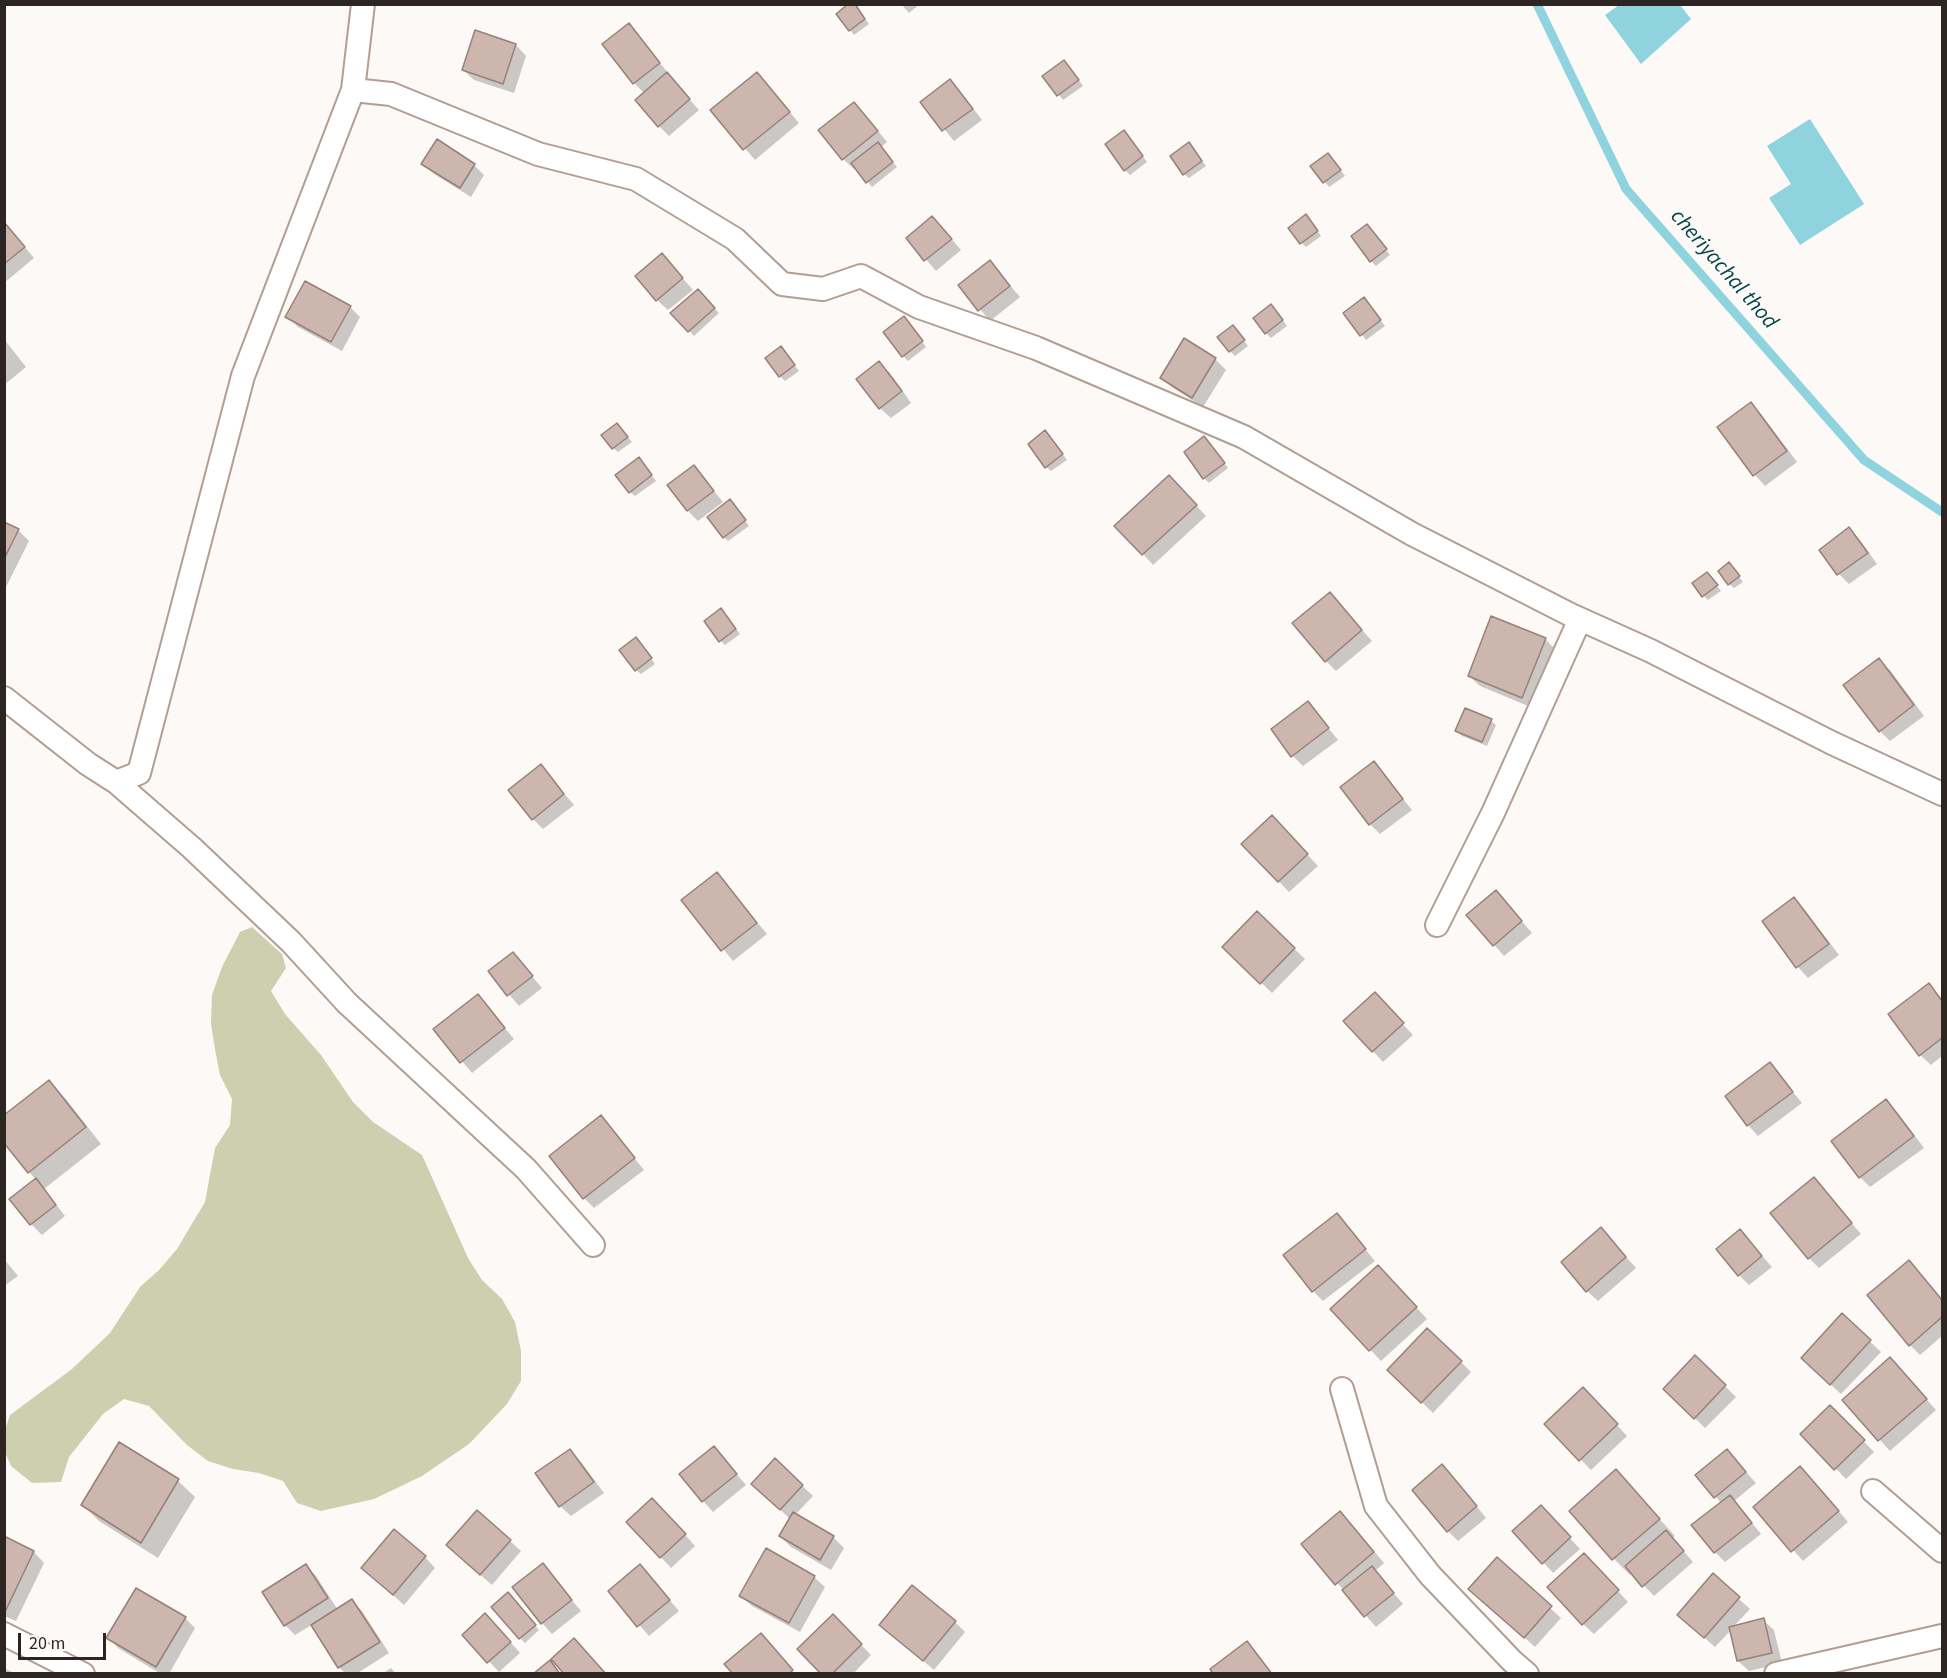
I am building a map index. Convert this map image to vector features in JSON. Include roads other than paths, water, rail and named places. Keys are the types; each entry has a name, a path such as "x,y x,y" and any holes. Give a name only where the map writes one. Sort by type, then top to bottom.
{"street":[{"path":"116,782 139,773 243,376 353,90 363,4"},
{"path":"353,90 391,94 538,154 636,179 735,239 782,284 823,289 861,276 919,307 1036,348 1244,437 1412,534 1580,619 1652,651 1832,742 1942,794"},
{"path":"1437,925 1494,813 1580,619"},
{"path":"4,698 88,764 116,782 192,848 291,942 347,1002 526,1169 593,1245"},
{"path":"1342,1389 1376,1506 1430,1575 1527,1674"},
{"path":"1873,1491 1942,1551"},
{"path":"4,1634 83,1674"},
{"path":"1776,1674 1942,1636"}],"water":[{"path":"1619,5 1680,5 1691,19 1641,64 1605,15"},
{"path":"1810,119 1864,204 1800,245 1769,198 1791,184 1767,146"}],"waterway":[{"name":"cheriyachal thod","path":"1537,4 1626,189 1864,460 1942,512"}]}
